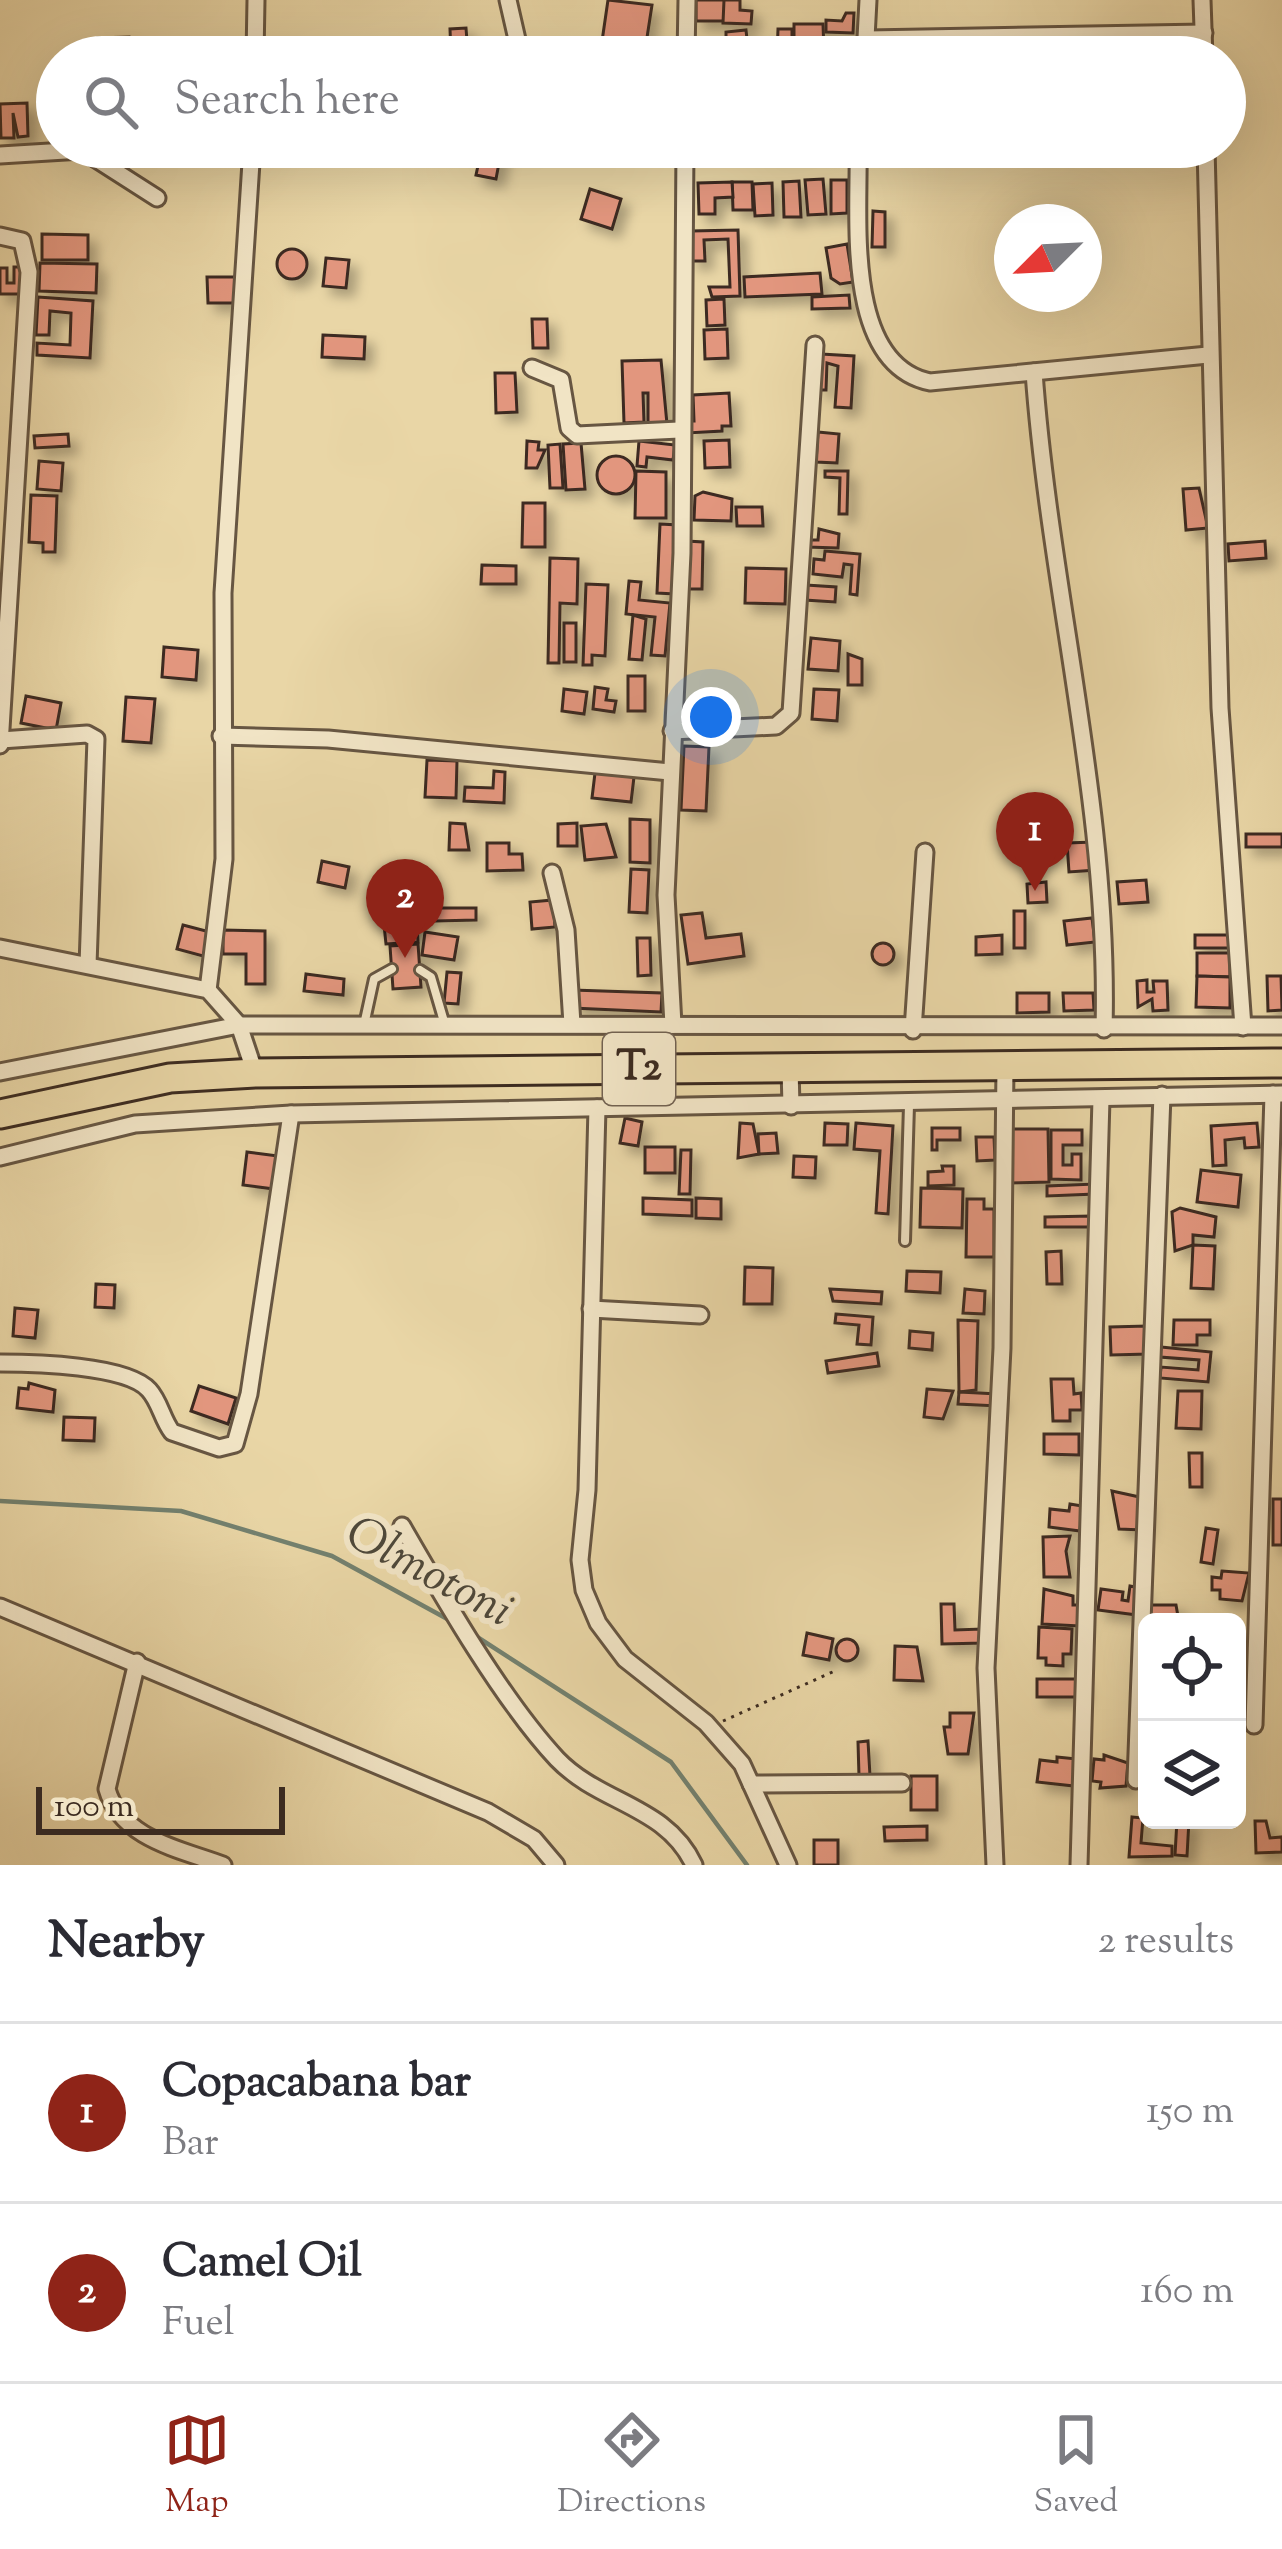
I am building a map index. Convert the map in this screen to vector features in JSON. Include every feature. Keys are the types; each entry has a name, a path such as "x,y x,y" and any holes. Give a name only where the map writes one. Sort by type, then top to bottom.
{"highway":[{"name":"T2","path":"0,1114 125,1086 255,1073 1282,1063"}],"street":[{"path":"255,36 256,0"},
{"path":"508,0 516,36"},
{"path":"686,36 687,0"},
{"path":"868,0 868,36"},
{"path":"1036,36 1204,33 1202,0"},
{"path":"0,155 36,153"},
{"path":"110,168 157,198"},
{"path":"208,990 224,859 223,593 251,168"},
{"path":"674,1025 666,895 682,553 679,430 685,168"},
{"path":"859,168 865,312 893,360 930,382 1208,355"},
{"path":"1206,168 1220,708 1243,1027"},
{"path":"0,236 22,241 29,272 0,743 87,734 96,739 88,965"},
{"path":"673,730 776,726 791,713 815,345"},
{"path":"532,368 561,380 569,428 577,435 679,430"},
{"path":"1034,372 1040,460 1103,883 1104,1029"},
{"path":"221,736 328,739 670,772"},
{"path":"913,1030 925,852"},
{"path":"552,872 566,930 572,1024"},
{"path":"0,948 208,990 239,1025 255,1073"},
{"path":"0,1072 239,1025 913,1030 1282,1026"},
{"path":"995,1865 986,1668 1002,1348 1005,1066"},
{"path":"790,1067 790,1106"},
{"path":"125,1086 135,1124"},
{"path":"0,1157 135,1124 291,1114 1004,1104 1277,1094 1254,1725"},
{"path":"1136,1780 1162,1095"},
{"path":"1079,1865 1101,1099"},
{"path":"597,1108 587,1490 580,1560 584,1590 598,1623 625,1659 711,1727 742,1764 788,1865"},
{"path":"0,1363 73,1367 124,1378 146,1386 172,1432 219,1448 235,1444 249,1394 291,1114"},
{"path":"591,1309 700,1315"},
{"path":"402,1526 464,1628 556,1758 668,1826 694,1865"},
{"path":"0,1607 488,1812 534,1839 556,1865"},
{"path":"137,1662 107,1789 112,1808 125,1823 156,1840 224,1865"},
{"path":"752,1784 902,1783"}],"lane":[{"path":"364,1026 374,979 392,969"},
{"path":"420,970 431,977 445,1025"},
{"path":"905,1241 909,1105"}],"path":[{"path":"711,1727 837,1670"}],"building":[{"path":"608,0 652,5 647,36 603,36"},
{"path":"696,0 728,0 728,21 696,21"},
{"path":"724,0 740,0 740,10 752,11 751,24 723,23"},
{"path":"846,13 854,13 853,33 826,32 826,20 842,21"},
{"path":"794,24 823,24 823,36 794,36"},
{"path":"466,28 467,36 450,36 450,29"},
{"path":"778,29 792,29 792,36 778,36"},
{"path":"746,30 747,36 726,36 726,32"},
{"path":"27,103 28,136 18,137 13,113 14,138 1,138 0,104"},
{"path":"478,168 498,168 496,179 476,175"},
{"path":"823,179 826,214 808,215 805,180"},
{"path":"831,180 847,180 847,213 831,214"},
{"path":"799,181 801,217 784,217 783,182"},
{"path":"732,182 752,182 753,210 733,210"},
{"path":"732,182 733,197 715,198 715,214 699,214 698,183"},
{"path":"772,183 773,215 755,216 753,184"},
{"path":"590,189 621,199 612,229 581,219"},
{"path":"873,211 885,212 885,247 872,247"},
{"path":"738,230 740,296 712,297 709,287 730,287 728,239 704,240 705,261 691,261 691,231"},
{"path":"42,234 88,235 88,260 42,260"},
{"path":"847,244 853,282 840,284 831,278 826,248"},
{"path":"292,249 307,264 292,279 277,264"},
{"path":"326,258 349,260 346,288 323,286"},
{"path":"40,263 97,264 96,293 39,291"},
{"path":"14,267 26,267 26,294 0,294 0,268 7,268 7,283 14,283"},
{"path":"820,273 822,294 745,297 744,277"},
{"path":"207,277 235,277 235,303 208,303"},
{"path":"849,295 850,308 812,309 812,297"},
{"path":"38,297 93,301 90,358 37,355 37,343 70,345 71,313 50,311 49,335 36,335"},
{"path":"724,299 725,325 707,326 706,300"},
{"path":"532,319 547,319 548,348 533,348"},
{"path":"727,329 728,358 705,359 704,330"},
{"path":"323,335 365,337 364,359 322,357"},
{"path":"821,354 854,356 851,408 835,407 838,366 827,363 826,390 819,390"},
{"path":"661,360 667,424 648,424 648,393 643,393 644,422 624,423 622,361"},
{"path":"495,373 515,373 517,412 496,413"},
{"path":"729,393 731,426 687,433 687,421 694,421 693,395"},
{"path":"818,432 839,434 837,463 816,462"},
{"path":"68,434 69,446 35,448 34,436"},
{"path":"729,440 730,467 705,468 704,441"},
{"path":"527,441 539,442 538,450 545,450 537,468 526,468"},
{"path":"639,441 675,445 673,460 647,457 646,467 637,466"},
{"path":"581,443 585,489 566,490 563,444"},
{"path":"560,444 563,488 550,488 548,445"},
{"path":"616,456 630,461 635,475 630,489 616,494 602,489 597,475 602,461"},
{"path":"39,461 63,463 61,491 37,489"},
{"path":"636,471 666,472 666,518 635,518"},
{"path":"825,471 848,471 847,514 839,514 840,478 825,477"},
{"path":"1199,488 1208,528 1186,530 1183,489"},
{"path":"703,492 732,499 731,521 694,520 695,496"},
{"path":"31,495 57,496 55,552 43,552 43,543 29,542"},
{"path":"523,503 545,503 545,547 522,547"},
{"path":"736,507 762,507 763,526 737,526"},
{"path":"660,524 678,525 675,594 657,593"},
{"path":"819,529 839,534 838,548 807,547 807,540 818,540"},
{"path":"686,541 703,542 702,589 685,589"},
{"path":"1265,541 1266,558 1229,561 1228,544"},
{"path":"825,551 860,554 857,595 850,594 852,565 844,564 842,577 813,574 814,559 824,560"},
{"path":"550,558 578,559 577,604 560,603 559,663 548,663"},
{"path":"482,565 516,566 516,584 481,584"},
{"path":"746,568 786,569 785,604 745,603"},
{"path":"629,581 641,582 639,600 670,603 665,656 651,655 655,617 626,614"},
{"path":"586,584 608,585 605,656 592,655 592,665 583,665"},
{"path":"806,585 836,587 835,602 805,600"},
{"path":"633,615 646,619 642,660 629,659"},
{"path":"564,623 576,623 576,662 564,662"},
{"path":"811,638 840,641 838,671 808,669"},
{"path":"164,647 198,650 196,680 162,677"},
{"path":"848,654 862,659 862,685 848,685"},
{"path":"628,676 645,676 645,711 628,711"},
{"path":"595,687 608,689 606,700 616,701 614,712 593,709"},
{"path":"564,689 587,692 584,714 562,711"},
{"path":"814,689 839,690 837,721 812,719"},
{"path":"26,696 61,703 56,730 21,723"},
{"path":"126,697 155,699 151,743 123,741"},
{"path":"684,746 709,747 706,811 681,810"},
{"path":"427,760 457,761 456,798 425,797"},
{"path":"494,771 505,772 504,803 464,801 465,787 493,788"},
{"path":"595,773 634,777 631,802 592,798"},
{"path":"630,819 650,820 650,863 630,862"},
{"path":"450,823 465,824 469,850 449,850"},
{"path":"577,823 577,846 558,846 558,824"},
{"path":"606,824 616,857 585,860 581,826"},
{"path":"1246,834 1282,834 1282,847 1246,847"},
{"path":"1094,842 1096,870 1069,872 1067,843"},
{"path":"487,843 509,843 509,854 522,854 523,870 487,871"},
{"path":"322,861 349,867 345,888 318,882"},
{"path":"631,869 649,870 647,913 629,912"},
{"path":"1146,880 1148,902 1119,904 1117,882"},
{"path":"1046,882 1047,902 1028,903 1027,884"},
{"path":"375,888 407,890 406,916 374,914"},
{"path":"553,900 555,927 532,929 530,902"},
{"path":"434,908 476,908 476,920 435,921"},
{"path":"1014,911 1025,911 1025,948 1014,948"},
{"path":"702,913 706,938 741,934 744,956 688,964 681,915"},
{"path":"1092,918 1095,942 1067,945 1064,921"},
{"path":"417,923 418,942 386,944 384,925"},
{"path":"183,925 210,932 203,956 177,949"},
{"path":"223,930 265,931 265,984 246,984 246,954 223,954"},
{"path":"425,932 458,937 454,960 422,955"},
{"path":"1002,935 1002,954 976,955 976,937"},
{"path":"1195,935 1229,935 1229,948 1195,948"},
{"path":"637,938 650,938 651,975 638,976"},
{"path":"883,943 894,954 883,965 872,954"},
{"path":"418,944 421,987 393,989 390,946"},
{"path":"1197,953 1230,953 1230,977 1197,976"},
{"path":"447,972 461,973 458,1004 444,1003"},
{"path":"306,974 344,979 343,995 304,991"},
{"path":"1197,976 1230,977 1230,1008 1196,1007"},
{"path":"1267,976 1281,976 1282,1010 1268,1011"},
{"path":"1147,980 1147,992 1154,992 1153,981 1167,981 1168,1010 1153,1011 1152,999 1138,1007 1137,981"},
{"path":"572,990 662,993 661,1012 572,1008"},
{"path":"1017,993 1049,993 1049,1012 1017,1013"},
{"path":"1063,993 1093,993 1094,1010 1064,1011"},
{"path":"625,1118 642,1122 638,1146 620,1143"},
{"path":"740,1123 753,1124 759,1154 738,1158"},
{"path":"825,1123 848,1124 847,1145 824,1145"},
{"path":"856,1123 893,1126 888,1214 876,1213 880,1151 854,1149"},
{"path":"1257,1123 1259,1147 1245,1148 1244,1138 1225,1140 1226,1165 1213,1166 1211,1126"},
{"path":"932,1128 960,1128 960,1140 937,1140 937,1150 932,1150"},
{"path":"1010,1129 1048,1129 1049,1182 1011,1183"},
{"path":"1051,1130 1082,1130 1082,1145 1063,1145 1063,1165 1072,1165 1072,1154 1081,1154 1081,1180 1051,1179"},
{"path":"776,1133 778,1153 759,1154 758,1134"},
{"path":"976,1137 994,1137 995,1160 977,1161"},
{"path":"645,1147 675,1147 675,1173 645,1173"},
{"path":"681,1150 691,1150 690,1194 679,1194"},
{"path":"247,1152 278,1156 274,1189 243,1185"},
{"path":"794,1156 816,1157 815,1178 793,1177"},
{"path":"942,1166 954,1166 954,1185 928,1186 928,1172 943,1171"},
{"path":"1201,1170 1241,1175 1238,1207 1197,1202"},
{"path":"1095,1184 1095,1194 1047,1196 1047,1186"},
{"path":"921,1188 963,1189 962,1228 920,1227"},
{"path":"643,1198 692,1200 692,1216 643,1214"},
{"path":"696,1198 721,1199 721,1219 696,1218"},
{"path":"967,1199 984,1199 984,1209 994,1209 994,1257 966,1257"},
{"path":"1180,1208 1216,1217 1214,1237 1193,1235 1193,1245 1175,1251 1172,1212"},
{"path":"1091,1216 1091,1227 1045,1227 1045,1217"},
{"path":"1193,1245 1215,1246 1213,1289 1191,1288"},
{"path":"1061,1251 1062,1284 1047,1284 1046,1252"},
{"path":"745,1267 773,1268 772,1304 744,1304"},
{"path":"907,1271 941,1272 940,1293 906,1291"},
{"path":"96,1284 115,1285 114,1308 95,1307"},
{"path":"830,1289 882,1292 881,1304 833,1301"},
{"path":"965,1289 985,1291 984,1314 963,1313"},
{"path":"15,1308 38,1310 35,1338 13,1336"},
{"path":"836,1314 873,1317 871,1345 857,1344 859,1325 835,1323"},
{"path":"958,1320 978,1321 976,1390 959,1392"},
{"path":"1174,1320 1210,1320 1210,1335 1197,1335 1197,1345 1173,1345"},
{"path":"1147,1326 1148,1354 1111,1355 1110,1327"},
{"path":"910,1331 933,1333 932,1350 909,1348"},
{"path":"1161,1347 1211,1352 1208,1382 1160,1378 1161,1367 1198,1370 1199,1360 1160,1357"},
{"path":"877,1353 879,1366 828,1373 826,1361"},
{"path":"1051,1379 1073,1379 1074,1394 1081,1393 1082,1410 1070,1410 1070,1421 1053,1421"},
{"path":"29,1383 55,1390 53,1412 17,1408 19,1388 28,1389"},
{"path":"199,1386 236,1398 228,1424 191,1411"},
{"path":"927,1389 953,1391 943,1419 924,1417"},
{"path":"1178,1391 1202,1391 1201,1429 1176,1428"},
{"path":"959,1392 998,1394 998,1406 958,1404"},
{"path":"64,1417 95,1418 94,1441 63,1440"},
{"path":"1044,1434 1079,1434 1079,1455 1044,1454"},
{"path":"1189,1453 1202,1453 1202,1487 1190,1487"},
{"path":"1112,1491 1144,1498 1143,1530 1119,1529"},
{"path":"1273,1499 1282,1499 1282,1545 1273,1545"},
{"path":"1070,1504 1082,1506 1080,1531 1049,1527 1050,1509 1069,1511"},
{"path":"1206,1528 1218,1530 1213,1564 1201,1562"},
{"path":"1070,1536 1066,1551 1070,1577 1044,1577 1043,1537"},
{"path":"1222,1571 1249,1573 1242,1601 1220,1599 1220,1590 1212,1590 1212,1577 1221,1578"},
{"path":"1130,1586 1140,1588 1137,1615 1098,1610 1101,1589 1123,1592 1122,1600 1128,1601"},
{"path":"1044,1589 1073,1596 1073,1605 1081,1605 1080,1626 1042,1624"},
{"path":"941,1604 954,1604 955,1630 982,1629 983,1643 942,1644"},
{"path":"1146,1605 1176,1605 1177,1613 1146,1613"},
{"path":"1039,1627 1072,1629 1071,1654 1063,1654 1063,1666 1046,1665 1046,1658 1038,1658"},
{"path":"807,1633 833,1639 829,1660 803,1655"},
{"path":"847,1639 858,1650 847,1661 836,1650"},
{"path":"895,1646 917,1647 923,1681 894,1680"},
{"path":"1037,1679 1080,1679 1080,1697 1037,1697"},
{"path":"950,1713 974,1713 968,1754 948,1754 944,1727 950,1727"},
{"path":"868,1741 870,1776 859,1776 858,1742"},
{"path":"1104,1755 1128,1763 1126,1786 1100,1788 1101,1782 1092,1781 1094,1759 1104,1760"},
{"path":"1057,1757 1077,1759 1074,1786 1037,1782 1040,1760 1057,1762"},
{"path":"911,1776 937,1776 937,1810 911,1810"},
{"path":"1132,1817 1138,1818 1138,1829 1142,1829 1141,1843 1172,1846 1172,1856 1129,1857"},
{"path":"1255,1821 1266,1821 1270,1838 1282,1837 1282,1852 1256,1853"},
{"path":"927,1826 927,1840 885,1841 884,1827"},
{"path":"1176,1829 1188,1829 1187,1856 1175,1855"},
{"path":"814,1840 838,1840 838,1865 814,1865"}],"waterway":[{"name":"Olmotoni","path":"0,1501 181,1511 332,1556 451,1621"},
{"name":"Olmotoni","path":"471,1633 671,1762 747,1865"}],"place":[{"name":"Copacabana bar","path":"1035,891"},
{"name":"Camel Oil","path":"405,958"}]}
